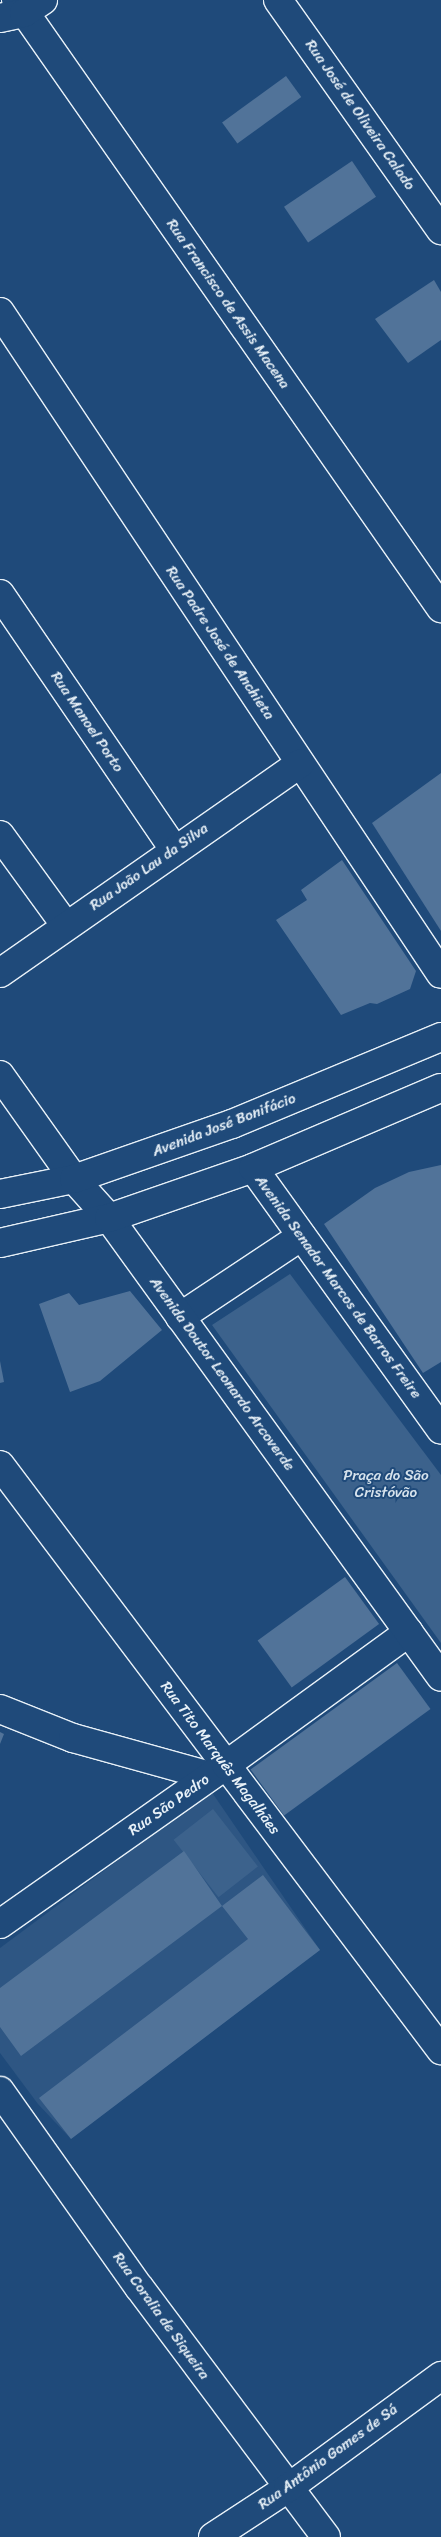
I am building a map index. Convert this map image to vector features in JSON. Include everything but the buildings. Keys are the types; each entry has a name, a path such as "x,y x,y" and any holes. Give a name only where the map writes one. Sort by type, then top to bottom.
{"street":[{"name":"Rua José de Oliveira Calado","path":"278,0 441,230"},
{"name":"Rua Francisco de Assis Macena","path":"21,8 441,608"},
{"name":"Rua Padre José de Anchieta","path":"0,312 441,974"},
{"name":"Rua Manoel Porto","path":"0,594 174,849"},
{"name":"Rua João Lau da Silva","path":"0,973 174,849 300,764"},
{"path":"0,835 66,926"},
{"name":"Avenida José Bonifácio","path":"0,1194 74,1180 232,1124 441,1037"},
{"name":"Avenida Doutor Leonardo Arcoverde","path":"0,1075 74,1180 109,1218 441,1677"},
{"path":"0,1243 109,1218 253,1168 441,1088"},
{"name":"Avenida Senador Marcos de Barros Freire","path":"253,1168 441,1430"},
{"path":"180,1317 302,1236"},
{"name":"Rua Tito Marquês Magalhães","path":"0,1465 218,1771 441,2050"},
{"name":"Rua São Pedro","path":"0,1924 218,1771 409,1632"},
{"path":"0,1709 73,1738 218,1771"},
{"name":"Rua Coralia de Siqueira","path":"0,2091 288,2488 326,2537"},
{"name":"Rua Antônio Gomes de Sá","path":"213,2537 288,2488 441,2376"}],"shaded area":[{"path":"211,1791 320,1950 71,2139 38,2104 0,2053 0,1948"}],"green space":[{"name":"Praça do São Cristóvão","path":"290,1274 441,1475 441,1643 212,1325"},
{"path":"213,1809 258,1867 219,1897 174,1840"}]}
